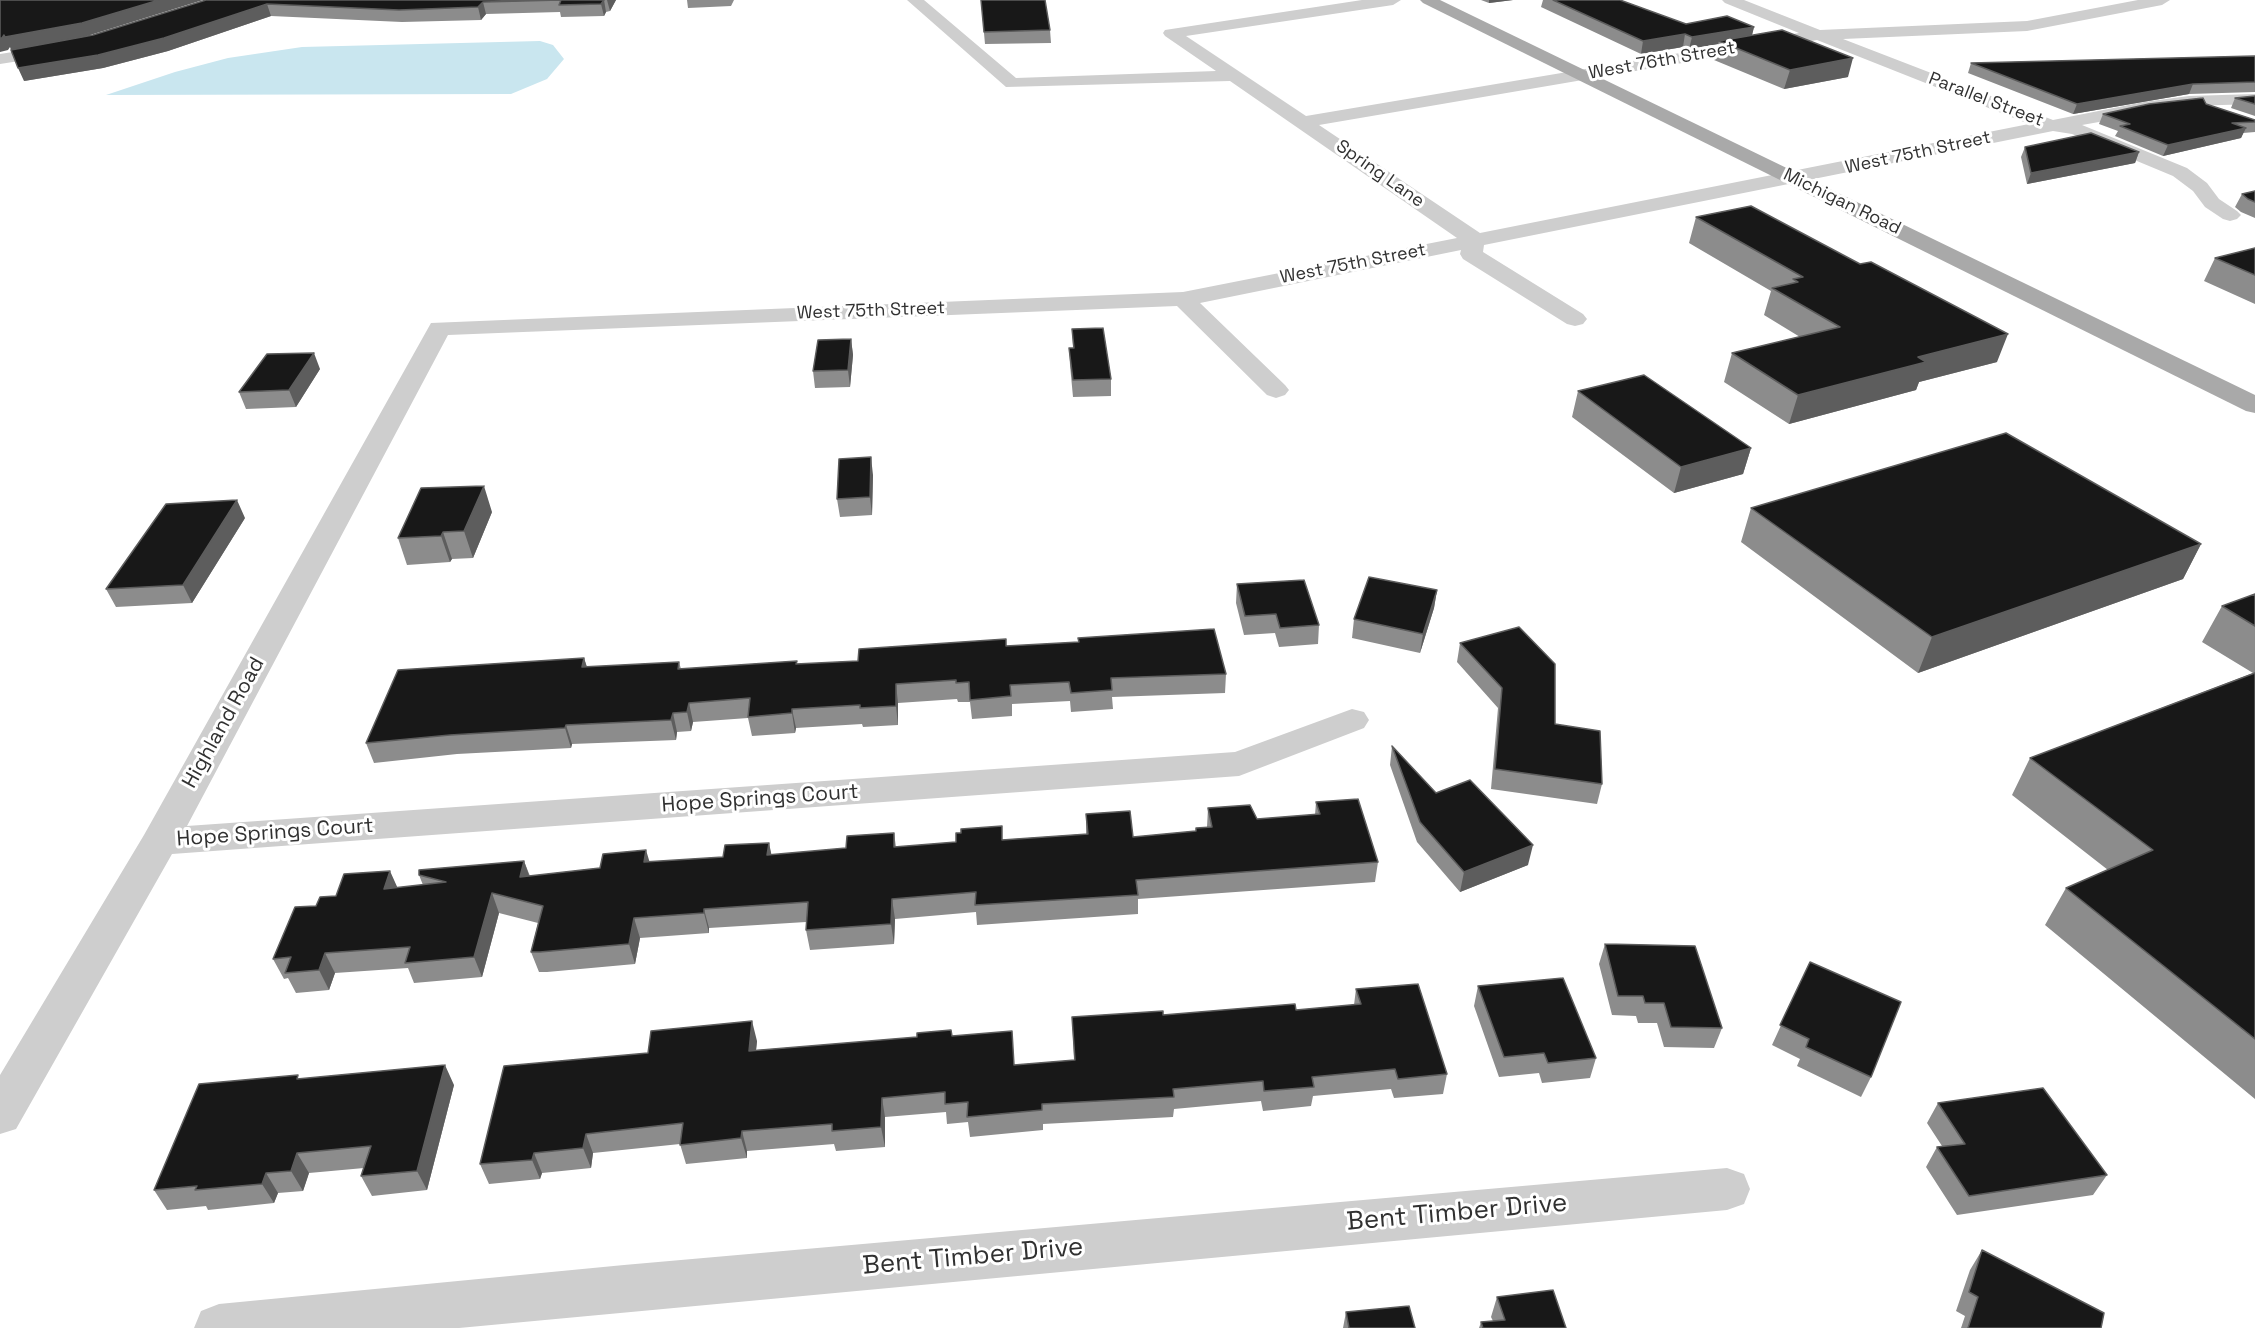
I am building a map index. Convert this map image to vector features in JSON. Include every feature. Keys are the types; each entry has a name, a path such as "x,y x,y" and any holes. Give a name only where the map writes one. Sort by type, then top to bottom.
{"main road":[{"name":"Michigan Road","path":"1428,0 2255,405"}],"street":[{"path":"915,0 1012,82 1237,76"},
{"name":"Spring Lane","path":"1393,0 1172,33 1475,240"},
{"name":"Parallel Street","path":"1730,0 2051,125 2076,129 2180,172 2200,187 2212,203 2230,215"},
{"name":"West 76th Street","path":"1305,122 1818,35 2027,26 2162,0"},
{"path":"0,59 71,47"},
{"name":"West 75th Street","path":"440,327 1183,299 2144,106 2189,101 2255,99"},
{"path":"2189,101 2233,116"},
{"path":"1475,240 1471,254 1575,319"},
{"path":"1183,299 1276,390"},
{"name":"Highland Road","path":"0,1115 160,841 440,327"},
{"name":"Hope Springs Court","path":"160,841 1239,764 1352,720"},
{"name":"Bent Timber Drive","path":"219,1328 499,1314 1727,1189"}],"water":[{"path":"540,41 553,45 564,59 547,79 511,94 106,95 175,72 228,58 302,47"}],"building":[{"path":"0,0 159,0 82,23 5,37 4,35 0,38"},
{"path":"206,0 561,0 483,2 478,7 399,10 267,4 164,38 98,55 18,68 11,50 93,35"},
{"path":"561,0 604,0 601,4 559,5"},
{"path":"981,0 1045,0 1050,30 984,32"},
{"path":"1553,0 1620,0 1686,24 1727,16 1754,27 1692,37 1685,34 1643,41"},
{"path":"1782,30 1853,58 1790,70 1719,41"},
{"path":"2255,56 2255,82 2193,84 2077,104 1971,63"},
{"path":"2255,96 2255,104 2235,98"},
{"path":"2203,98 2206,104 2255,120 2255,122 2232,123 2246,128 2168,145 2120,126 2130,124 2103,114 2149,104"},
{"path":"2091,133 2139,152 2031,173 2025,147"},
{"path":"2255,191 2255,202 2242,194"},
{"path":"1751,206 1860,264 1871,262 2008,334 1918,357 1926,362 1798,395 1732,353 1840,327 1772,288 1798,282 1793,279 1803,277 1696,217"},
{"path":"2255,248 2255,275 2215,258"},
{"path":"1103,328 1111,379 1073,380 1069,348 1074,348 1072,329"},
{"path":"851,339 848,370 813,371 818,340"},
{"path":"314,353 289,390 239,392 267,354"},
{"path":"1644,375 1751,448 1681,467 1578,391"},
{"path":"2006,433 2201,544 1932,637 1751,508"},
{"path":"871,457 870,497 837,499 839,459"},
{"path":"484,486 464,531 443,532 441,536 398,538 421,488"},
{"path":"237,500 183,585 106,589 166,504"},
{"path":"1369,577 1437,590 1423,634 1354,619"},
{"path":"1304,580 1319,625 1280,628 1276,614 1245,616 1237,584"},
{"path":"2255,594 2255,626 2222,606"},
{"path":"1519,627 1555,664 1555,724 1600,731 1602,784 1495,769 1502,688 1460,643"},
{"path":"1214,629 1226,674 1111,678 1112,690 1071,693 1069,682 1010,685 1011,696 970,700 969,682 956,683 956,680 896,684 896,706 860,708 860,705 792,709 792,713 748,717 750,698 689,703 687,712 673,713 671,720 566,725 565,728 366,743 398,670 584,658 582,667 679,662 678,669 797,661 796,664 858,661 859,649 1006,639 1006,646 1079,642 1078,638"},
{"path":"2255,673 2255,1039 2066,888 2153,850 2030,758"},
{"path":"1392,746 1436,793 1470,780 1533,845 1464,872 1420,822"},
{"path":"1358,799 1378,862 1136,880 1138,895 975,905 976,892 892,899 891,924 806,930 808,902 704,909 704,913 634,918 629,944 540,952 531,952 543,906 492,893 474,957 405,963 410,947 325,953 319,970 285,973 291,957 273,959 295,907 316,906 320,897 336,896 344,874 390,871 384,889 446,882 419,875 419,870 524,861 520,877 600,868 603,854 646,850 644,862 723,857 725,845 769,843 767,855 846,848 847,836 894,833 894,847 956,842 956,833 961,833 961,829 1002,826 1002,840 1088,834 1086,814 1130,811 1133,837 1196,831 1196,828 1212,827 1208,808 1250,805 1257,819 1320,814 1316,802"},
{"path":"1605,944 1695,946 1722,1028 1671,1027 1664,1003 1645,1003 1643,996 1618,996"},
{"path":"1810,962 1901,1002 1871,1077 1806,1047 1809,1039 1780,1025"},
{"path":"1563,978 1596,1058 1548,1063 1544,1053 1504,1057 1478,986"},
{"path":"1418,984 1447,1074 1398,1079 1395,1069 1312,1077 1314,1087 1264,1091 1263,1081 1173,1089 1174,1097 1042,1104 1042,1110 967,1117 968,1102 945,1104 945,1092 882,1098 881,1127 832,1131 832,1124 742,1131 741,1138 680,1145 683,1123 586,1134 583,1148 534,1153 532,1160 480,1164 504,1066 648,1053 651,1031 752,1021 749,1051 917,1037 917,1033 951,1030 952,1036 1012,1031 1014,1065 1075,1060 1072,1017 1163,1011 1163,1015 1295,1004 1296,1010 1361,1004 1356,989"},
{"path":"445,1065 417,1171 361,1176 371,1146 297,1153 291,1171 266,1173 262,1184 195,1190 197,1186 154,1190 199,1084 298,1075 297,1079"},
{"path":"2043,1088 2107,1175 1969,1196 1937,1147 1965,1144 1938,1103"},
{"path":"1982,1250 2104,1313 2101,1328 1968,1328 1978,1297 1969,1292"},
{"path":"1553,1290 1566,1328 1483,1328 1481,1322 1505,1320 1497,1297"},
{"path":"1409,1306 1415,1328 1349,1328 1346,1312"}]}
